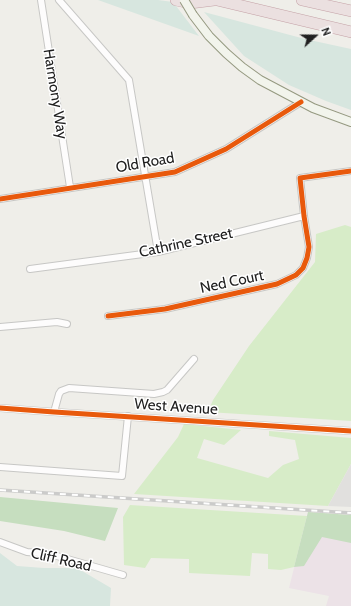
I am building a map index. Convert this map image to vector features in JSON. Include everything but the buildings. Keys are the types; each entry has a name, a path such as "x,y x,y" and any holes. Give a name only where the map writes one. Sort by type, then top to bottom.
{"highway":[{"path":"176,0 190,3 214,0"},
{"path":"217,0 351,32"},
{"path":"302,0 351,11"},
{"path":"331,0 351,5"}],"main road":[{"path":"184,0 209,36 242,67 260,80 301,102 351,122"}],"street":[{"name":"Harmony Way","path":"41,0 70,187"},
{"path":"59,0 129,80 158,252"},
{"name":"Old Road","path":"0,199 175,172 226,149 301,102"},
{"path":"304,216 300,178 351,171"},
{"name":"Cathrine Street","path":"30,269 158,252 304,216"},
{"name":"Ned Court","path":"108,316 165,309 287,281 303,268 307,258 309,247 304,216"},
{"path":"0,327 57,322 67,324"},
{"path":"54,412 59,394 69,388 154,394 163,392 167,390 194,359"},
{"name":"West Avenue","path":"0,408 351,431"},
{"path":"0,467 122,476 128,416"},
{"name":"Cliff Road","path":"0,542 27,552 50,554 123,575"}],"shaded area":[{"path":"98,0 158,0 173,2 199,36"},
{"path":"204,12 305,39 351,49 351,110 289,85 244,56"},
{"path":"351,464 351,507 328,506"},
{"path":"308,512 351,515 351,606 326,606 329,596 289,588"},
{"path":"0,553 17,566 77,568 111,588 110,606 0,606"}],"green space":[{"path":"345,225 351,227 351,421 208,412 213,400 249,346 315,262 316,234"},
{"path":"184,424 241,430 224,445 204,439 197,458 268,478 283,465 299,459 295,440 269,436 269,431 351,438 351,464 328,506 134,494 178,437"},
{"path":"0,497 118,508 105,541 64,531 0,521"},
{"path":"130,505 307,516 294,567 281,570 268,569 268,554 252,553 250,576 189,573 189,559 151,558 145,568 124,565 123,517"},
{"path":"308,512 351,515 351,543 322,537 304,566 294,567"}],"railway":[{"path":"0,490 351,513"}],"cycle path":[{"path":"0,199 175,172 226,149 301,102"},
{"path":"108,316 165,309 277,284 296,275 303,268 309,247 300,178 351,171"},
{"path":"0,408 351,431"}]}
